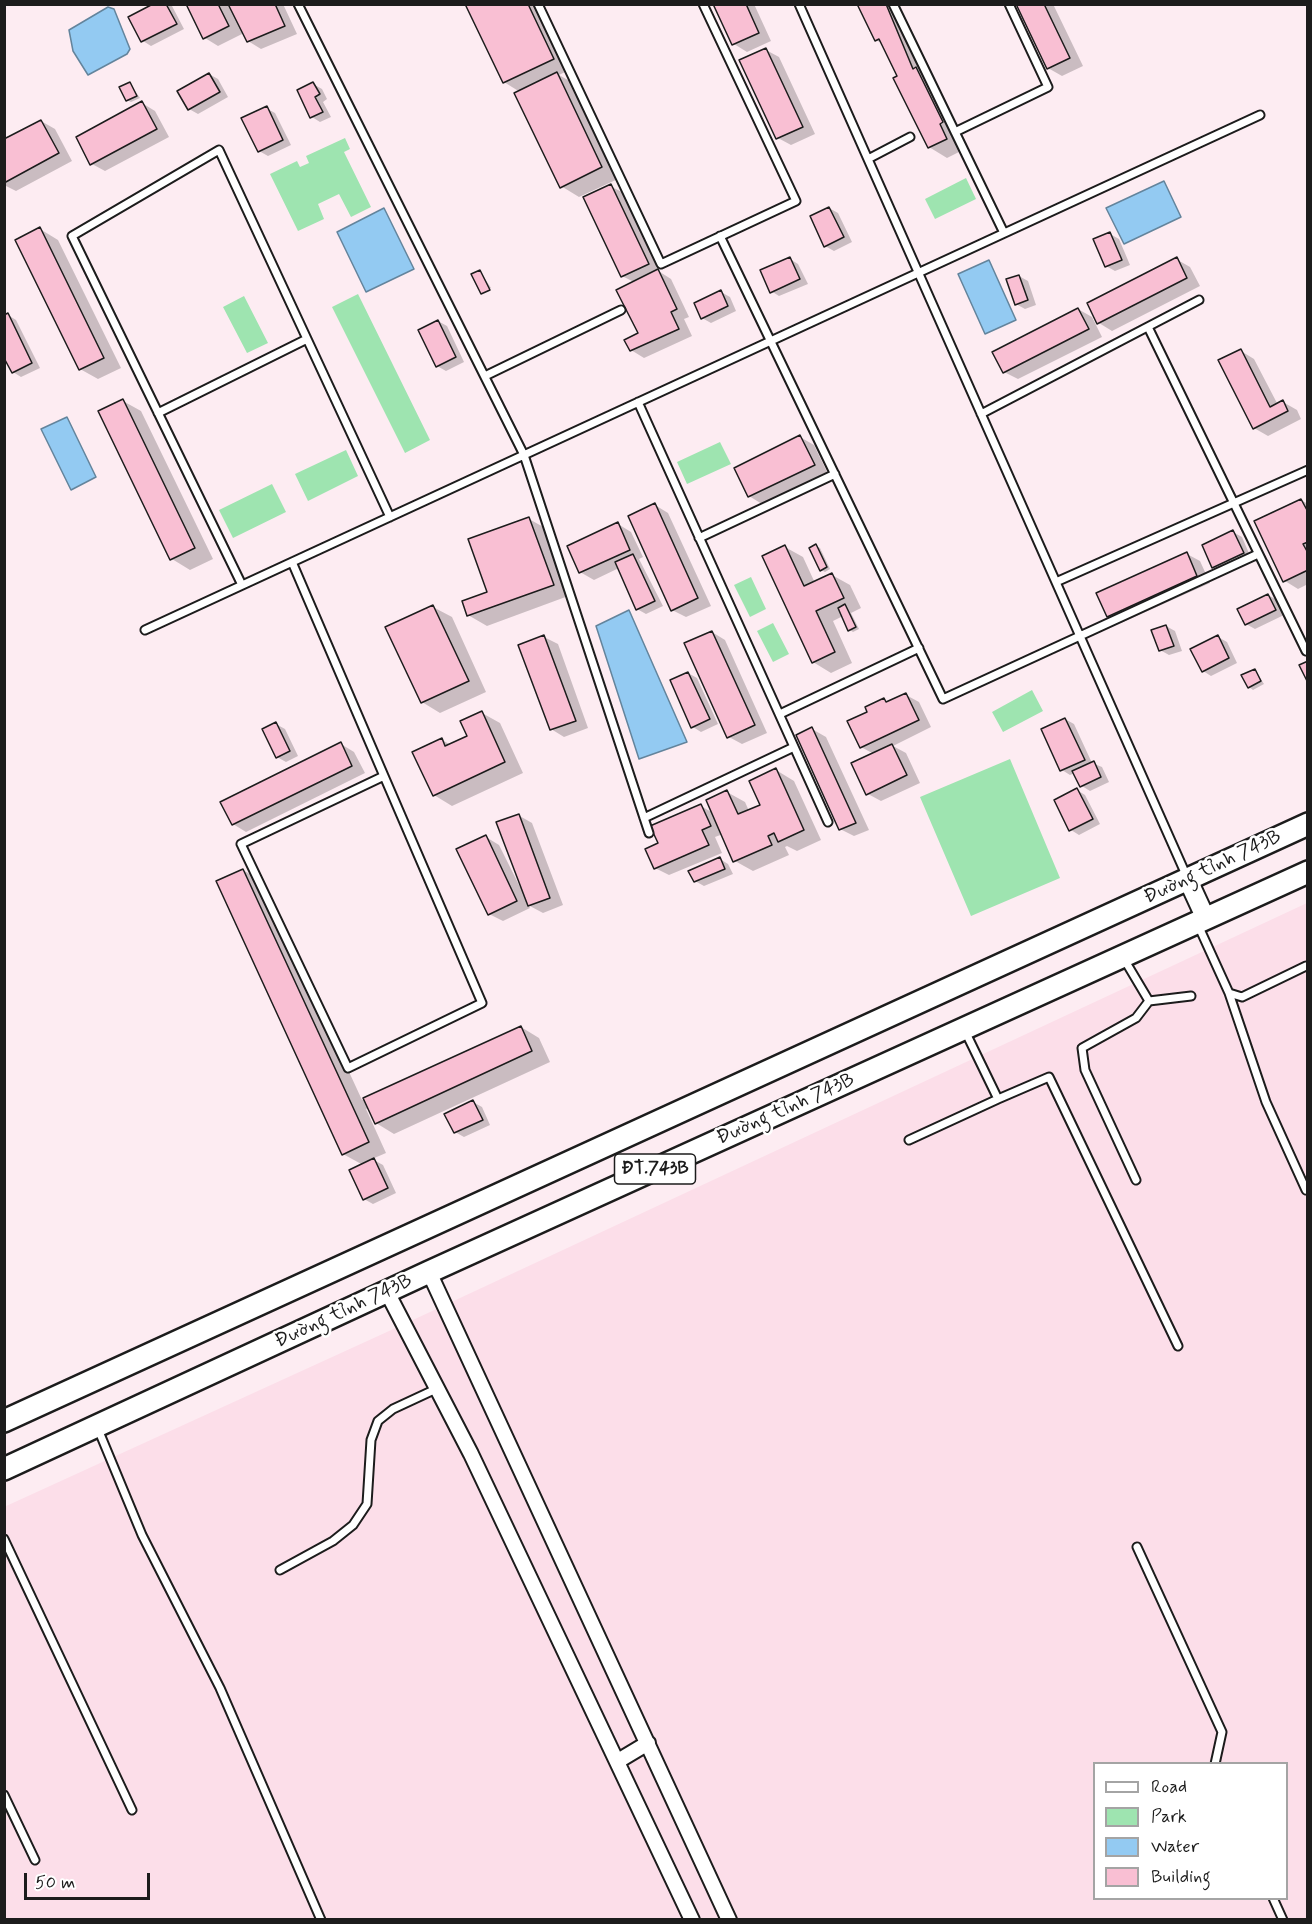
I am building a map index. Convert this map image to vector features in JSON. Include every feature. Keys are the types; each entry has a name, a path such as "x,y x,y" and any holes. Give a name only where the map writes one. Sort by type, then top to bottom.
{"main road":[{"name":"Đường tỉnh 743B","path":"7,1414 1308,824"},
{"name":"Đường tỉnh 743B","path":"4,1469 429,1272 1308,872"},
{"path":"1188,880 1201,921"}],"street":[{"path":"429,1272 729,1920"},
{"path":"387,1292 618,1761 692,1920"},
{"path":"618,1761 648,1743"}],"lane":[{"path":"298,4 524,454 648,833"},
{"path":"538,4 661,264 796,201 703,4"},
{"path":"799,4 1188,880"},
{"path":"892,4 1004,233"},
{"path":"955,132 1048,87 1009,4"},
{"path":"145,630 1260,115"},
{"path":"868,159 910,137"},
{"path":"242,585 72,236 219,150 390,516"},
{"path":"720,236 944,699 1258,554"},
{"path":"981,414 1199,300"},
{"path":"485,376 621,310"},
{"path":"1148,327 1306,651"},
{"path":"158,413 307,339"},
{"path":"638,402 828,822"},
{"path":"1056,582 1308,470"},
{"path":"699,538 835,474"},
{"path":"292,562 482,1003 348,1068 241,844 384,776"},
{"path":"780,714 919,648"},
{"path":"644,818 794,747"},
{"path":"1201,921 1230,993 1266,1102 1306,1190"},
{"path":"1123,957 1149,1001"},
{"path":"1230,993 1242,997 1306,966"},
{"path":"1136,1180 1085,1070 1082,1048 1136,1018 1149,1001 1191,996"},
{"path":"964,1029 998,1099"},
{"path":"909,1140 1049,1077 1178,1346"},
{"path":"280,1570 333,1542 353,1525 367,1504 370,1440 378,1420 393,1408 436,1389"},
{"path":"97,1427 142,1535 220,1688 321,1920"},
{"path":"4,1539 132,1810"},
{"path":"1137,1547 1222,1732 1215,1762"},
{"path":"4,1795 35,1860"},
{"path":"1273,1900 1283,1920"}],"shaded area":[{"path":"1307,903 1307,1919 5,1919 4,1507 400,1326"}],"green space":[{"path":"345,138 350,149 344,152 371,207 351,217 339,194 318,204 324,219 298,231 270,174 297,161 300,167 309,163 306,156"},
{"path":"966,178 976,199 935,219 925,199"},
{"path":"358,294 430,440 405,453 332,307"},
{"path":"244,296 268,343 247,353 223,307"},
{"path":"720,442 731,464 687,484 677,462"},
{"path":"346,450 358,476 308,501 295,474"},
{"path":"272,484 286,512 233,538 219,510"},
{"path":"751,577 766,609 750,617 734,585"},
{"path":"773,623 789,654 773,662 757,631"},
{"path":"1032,690 1043,711 1003,732 992,712"},
{"path":"1010,759 1060,878 971,916 920,797"}],"water":[{"path":"108,7 114,9 130,49 127,54 88,75 73,51 69,30"},
{"path":"1164,181 1181,217 1124,244 1106,208"},
{"path":"384,208 414,269 366,292 337,232"},
{"path":"989,260 1016,320 985,334 958,274"},
{"path":"67,417 96,477 71,490 41,429"},
{"path":"629,610 687,742 639,759 596,626"}],"building":[{"path":"153,4 166,4 177,24 141,42 128,17"},
{"path":"186,4 218,4 229,26 203,39"},
{"path":"228,4 275,4 285,26 247,42"},
{"path":"465,4 528,4 554,59 503,83"},
{"path":"713,4 746,4 759,33 732,45"},
{"path":"857,4 886,4 913,69 916,67 943,122 940,124 947,139 928,148 893,78 897,76 879,39 875,41"},
{"path":"1016,4 1044,4 1070,58 1047,69"},
{"path":"766,48 803,127 776,139 739,60"},
{"path":"557,72 602,167 560,188 514,93"},
{"path":"209,73 220,92 188,110 177,91"},
{"path":"130,82 137,96 126,101 119,87"},
{"path":"313,82 320,94 315,97 323,112 310,118 297,90"},
{"path":"142,101 157,129 90,165 76,137"},
{"path":"267,106 283,140 258,152 241,118"},
{"path":"41,120 59,153 4,183 4,139"},
{"path":"611,184 649,264 621,277 583,197"},
{"path":"829,207 844,237 824,247 810,216"},
{"path":"40,227 104,358 79,370 15,240"},
{"path":"1110,232 1122,260 1105,267 1093,239"},
{"path":"790,257 800,279 770,293 760,270"},
{"path":"1177,257 1187,278 1097,324 1087,303"},
{"path":"658,269 677,309 671,312 679,329 630,351 624,340 638,333 616,290"},
{"path":"480,270 490,290 481,294 471,274"},
{"path":"1019,275 1028,300 1015,305 1006,279"},
{"path":"721,290 728,306 701,319 694,303"},
{"path":"1078,308 1089,329 1003,373 992,352"},
{"path":"8,313 32,363 12,373 4,358 4,315"},
{"path":"438,320 456,357 436,367 418,330"},
{"path":"1241,349 1270,407 1283,400 1288,411 1253,429 1218,360"},
{"path":"123,399 195,548 170,560 98,411"},
{"path":"800,435 815,465 748,497 734,468"},
{"path":"1301,499 1308,512 1308,542 1303,544 1308,553 1308,570 1283,582 1254,521"},
{"path":"655,503 698,598 671,611 628,516"},
{"path":"529,517 554,585 467,616 462,601 487,592 468,539"},
{"path":"618,522 630,550 579,573 567,546"},
{"path":"1233,530 1244,553 1212,568 1202,545"},
{"path":"816,544 827,567 820,571 809,548"},
{"path":"785,545 804,586 832,573 844,598 816,611 835,652 812,663 762,556"},
{"path":"1187,552 1197,576 1107,617 1096,593"},
{"path":"633,554 655,601 636,610 615,562"},
{"path":"1268,594 1276,610 1245,625 1237,609"},
{"path":"845,604 856,627 848,631 838,608"},
{"path":"433,605 469,681 421,703 385,627"},
{"path":"1166,625 1174,646 1159,651 1151,630"},
{"path":"712,631 755,725 727,738 684,643"},
{"path":"544,635 576,721 550,730 518,645"},
{"path":"1218,635 1229,658 1202,672 1190,649"},
{"path":"1308,661 1308,681 1307,681 1299,665"},
{"path":"1255,669 1261,681 1248,688 1241,675"},
{"path":"688,672 710,719 691,728 670,680"},
{"path":"906,693 919,720 860,748 847,721 867,712 865,707 884,698 886,702"},
{"path":"482,711 505,762 433,796 412,752 442,738 445,746 467,736 460,721"},
{"path":"1065,718 1085,760 1060,771 1041,729"},
{"path":"276,722 290,751 276,758 262,729"},
{"path":"812,727 856,823 839,830 796,735"},
{"path":"341,742 352,766 232,825 220,802"},
{"path":"892,744 907,775 866,795 851,763"},
{"path":"1094,761 1101,777 1080,787 1072,771"},
{"path":"776,768 804,830 778,842 774,833 768,836 772,845 733,862 706,800 727,790 738,814 760,805 749,781"},
{"path":"1077,788 1093,819 1069,831 1054,800"},
{"path":"701,804 711,826 702,830 709,845 654,869 645,849 658,843 650,826"},
{"path":"519,814 550,898 528,906 496,822"},
{"path":"486,835 517,901 488,915 456,849"},
{"path":"720,857 725,869 694,882 688,871"},
{"path":"243,869 369,1142 342,1155 216,881"},
{"path":"521,1026 532,1051 375,1124 363,1098"},
{"path":"473,1100 483,1120 454,1133 444,1114"},
{"path":"374,1158 388,1188 363,1200 349,1170"}]}
